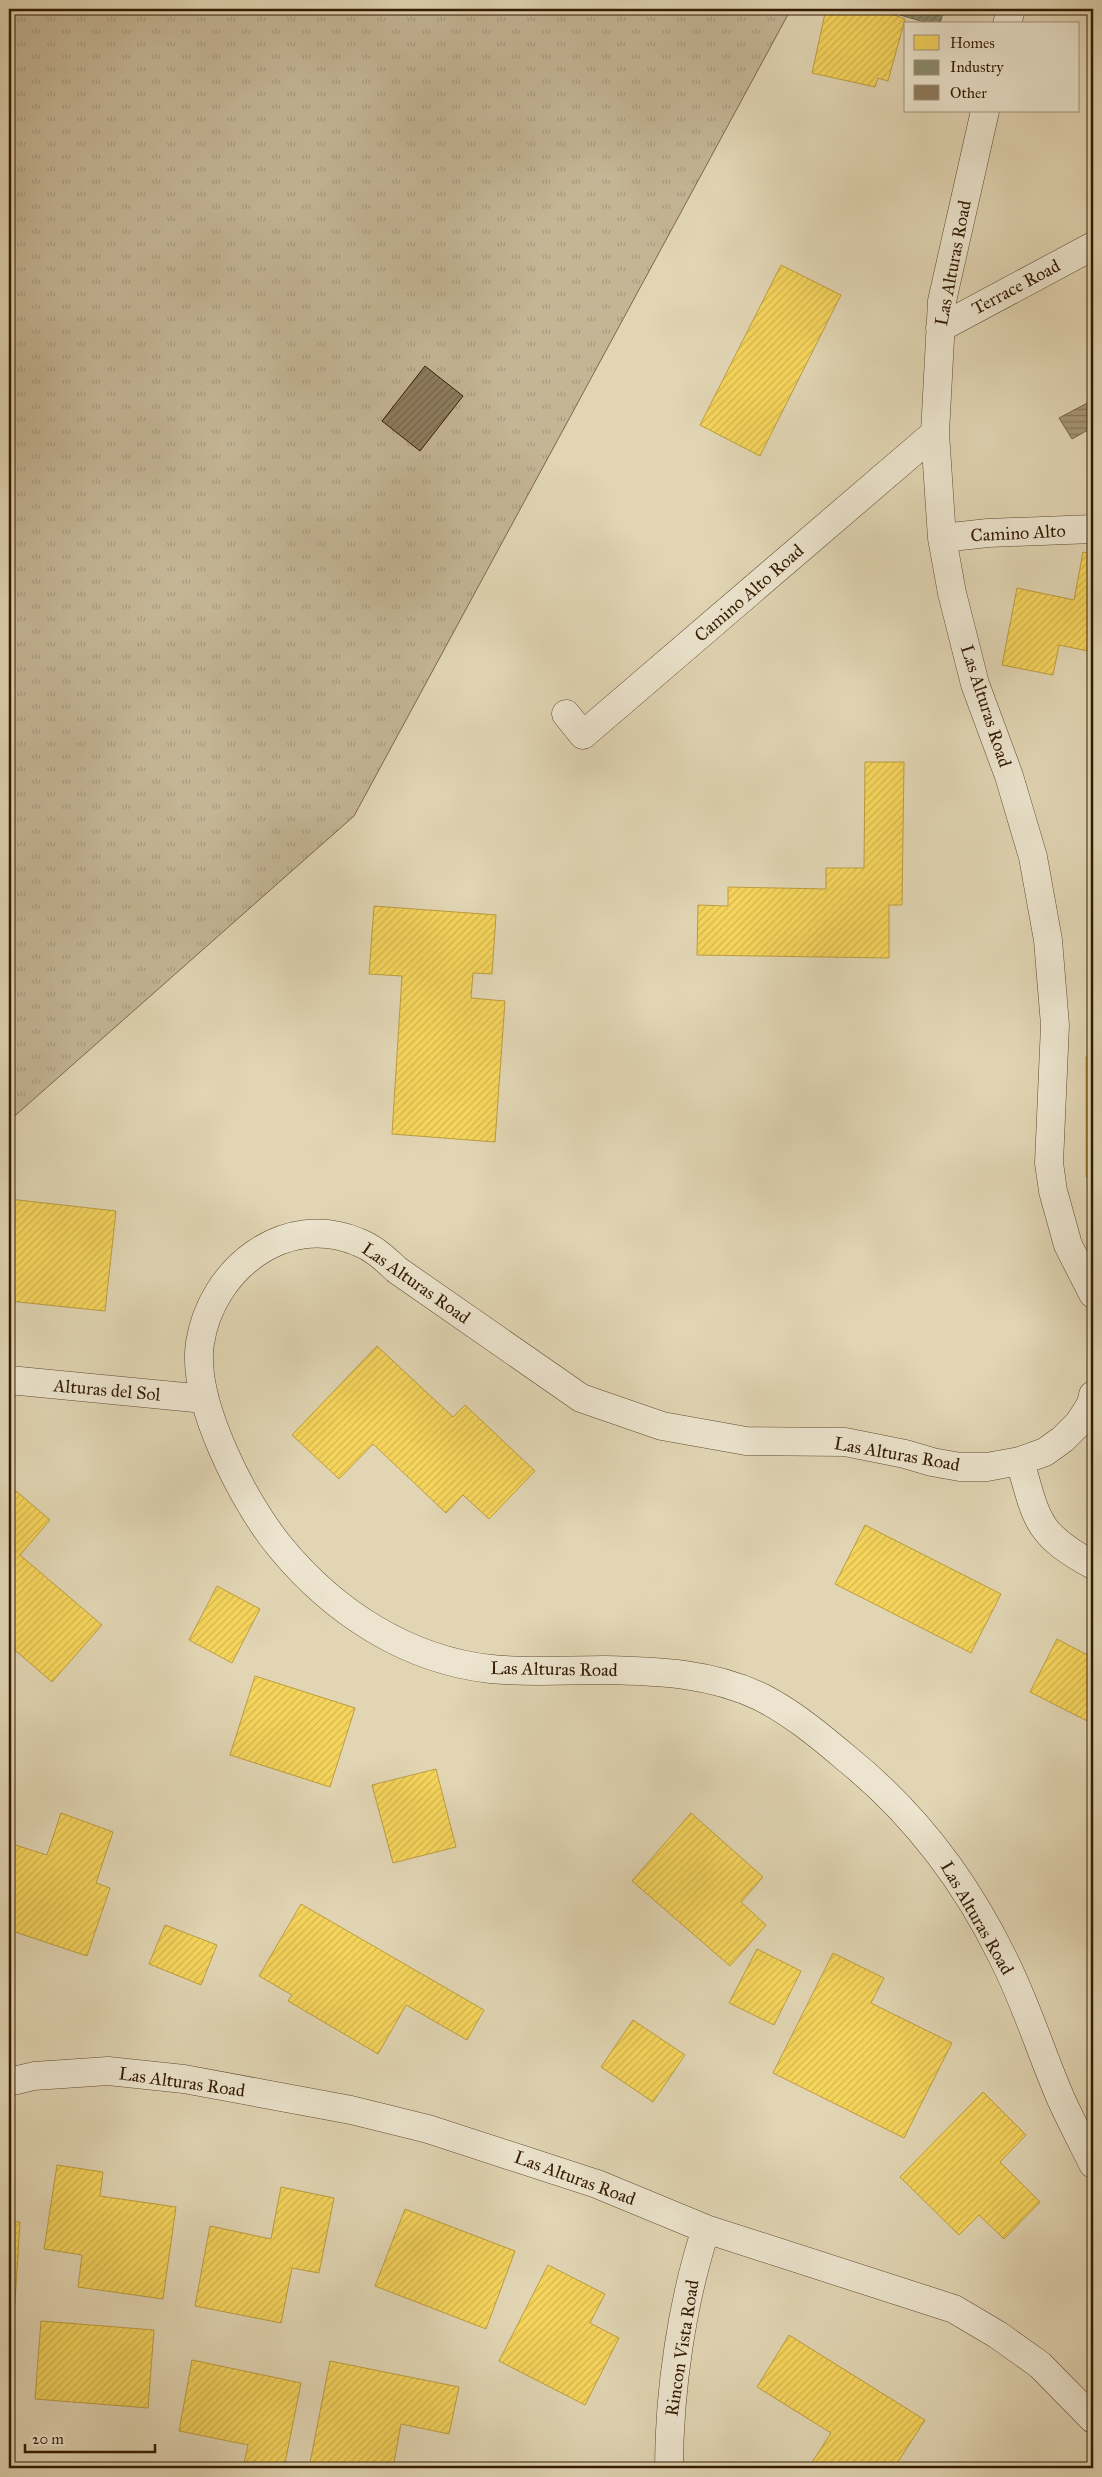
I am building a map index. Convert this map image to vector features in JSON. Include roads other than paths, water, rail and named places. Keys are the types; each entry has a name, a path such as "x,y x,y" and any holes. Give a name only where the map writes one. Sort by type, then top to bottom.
{"street":[{"path":"1008,22 1011,9"},
{"name":"Las Alturas Road","path":"985,112 942,301 935,433 942,538 952,593 975,684 1009,776 1033,858 1048,940 1055,1025 1049,1163 1053,1191 1068,1245 1093,1294"},
{"name":"Terrace Road","path":"940,328 1093,246"},
{"name":"Camino Alto Road","path":"566,714 583,735 935,433"},
{"name":"Camino Alto","path":"942,538 988,532 1093,529"},
{"name":"Las Alturas Road","path":"1093,1395 1091,1404 1079,1423 1063,1439 1045,1452 1020,1461 987,1467 960,1467 845,1442 746,1440 662,1426 581,1398 397,1270 379,1253 358,1242 336,1235 290,1236 250,1256 231,1274 215,1295 199,1346 200,1373 206,1399 226,1462 250,1506 280,1547 322,1592 373,1630 430,1656 491,1669 666,1671 713,1679 759,1696 801,1721 879,1785 938,1850 970,1898 1004,1959 1062,2102 1093,2164"},
{"name":"Alturas del Sol","path":"9,1380 206,1399"},
{"path":"1020,1461 1037,1518 1051,1538 1069,1552 1093,1564"},
{"name":"Las Alturas Road","path":"9,2082 34,2076 108,2072 184,2079 351,2110 428,2129 597,2184 706,2229 954,2309 998,2335 1040,2365 1093,2419"},
{"name":"Rincon Vista Road","path":"668,2468 669,2431 680,2342 699,2251 706,2229"}]}
